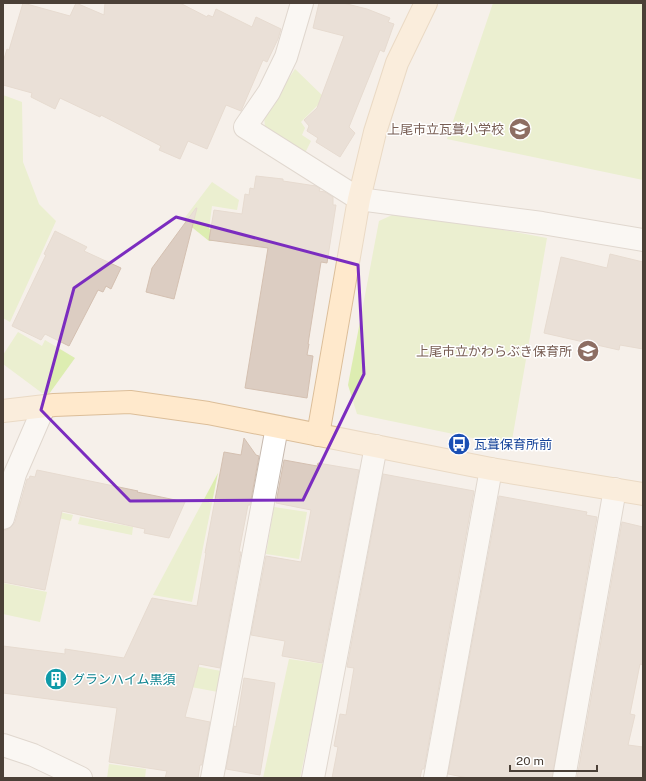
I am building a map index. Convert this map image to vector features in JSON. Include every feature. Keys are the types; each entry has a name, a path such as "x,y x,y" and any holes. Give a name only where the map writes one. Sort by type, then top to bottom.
{"street":[{"path":"302,3 286,57 269,92 245,127 358,199 542,223 643,240"},
{"path":"318,435 358,199 375,132 397,63 426,3"},
{"path":"3,411 54,405 130,402 208,413 491,469 643,494"},
{"path":"3,518 15,474 44,407"},
{"path":"212,778 277,427"},
{"path":"313,778 376,446"},
{"path":"435,778 491,469"},
{"path":"564,778 615,489"},
{"path":"3,745 81,778"}],"highlighted area":[{"path":"176,217 358,265 364,374 303,500 130,501 41,410 74,288"}],"green space":[{"name":"上尾市立瓦葺小学校","path":"493,3 643,3 643,180 447,139"},
{"path":"295,69 325,98 301,122 305,128 302,135 311,141 305,153 265,128 264,116"},
{"path":"3,95 22,102 23,162 39,204 56,221 10,322 3,318"},
{"path":"212,182 239,200 237,210 212,206 209,229 220,231 217,241 209,241 183,220"},
{"path":"401,211 547,238 511,446 357,414 348,385 379,221"},
{"path":"18,332 42,346 45,340 75,358 49,394 42,393 3,364 3,355"},
{"path":"218,473 192,602 153,595"},
{"path":"18,503 73,515 71,521 17,508"},
{"path":"274,507 307,512 299,559 266,554"},
{"path":"80,517 133,527 132,535 78,524"},
{"path":"3,583 47,592 40,622 3,614"},
{"path":"289,659 324,664 300,778 263,778"},
{"path":"184,664 221,671 218,692 191,687"},
{"path":"109,764 146,769 145,778 107,778"}],"building":[{"path":"23,3 70,16 76,3 104,15 105,3 180,3 207,17 208,15 213,17 216,9 252,27 256,17 281,29 267,62 263,60 241,111 226,105 207,149 188,141 180,159 159,150 161,146 101,115 100,117 60,98 55,109 31,97 32,93 3,85 3,62 7,49 9,50"},
{"path":"319,3 343,3 367,9 390,18 388,22 394,24 384,52 380,50 349,127 355,133 340,157 316,142 318,138 307,131 309,126 304,120 317,108 344,36 313,28"},
{"path":"256,176 283,179 283,181 316,186 320,189 319,191 325,192 333,197 333,205 336,205 327,263 321,262 308,344 307,355 313,356 307,398 245,388 268,248 209,240 214,210 242,214 245,194 249,195 250,188 254,189"},
{"path":"196,208 174,299 146,292 152,268"},
{"path":"55,231 87,247 84,251 121,268 111,289 106,286 103,292 98,290 69,346 45,334 41,340 12,326 46,255 44,254"},
{"path":"610,254 643,262 643,349 620,345 619,350 544,333 561,257 607,268"},
{"path":"244,438 256,455 259,456 239,552 241,552 220,668 199,664 185,717 210,722 198,778 165,778 167,771 109,762 117,708 3,693 3,646 65,654 65,649 124,658 152,598 197,606 205,553 224,452 241,455"},
{"path":"284,460 317,466 318,463 359,470 322,663 282,656 285,641 251,635 266,556 301,562 311,510 276,503"},
{"path":"37,470 185,502 169,538 144,533 145,529 62,511 45,590 3,582 3,530 7,530 15,522 27,479 29,479 30,476 35,477"},
{"path":"383,474 474,491 424,769 422,769 420,778 332,778 338,747 334,746 340,714 346,715 354,668 347,667"},
{"path":"499,496 587,512 586,515 597,517 552,778 468,778 448,774"},
{"path":"622,522 643,527 643,665 640,664 630,714 635,715 628,745 643,747 643,778 577,778"},
{"path":"244,678 275,683 260,775 226,769 234,726 236,727"}],"place":[{"name":"上尾市立瓦葺小学校","path":"520,129"},
{"name":"上尾市立かわらぶき保育所","path":"588,351"},
{"name":"瓦葺保育所前","path":"459,444"},
{"name":"グランハイム黒須","path":"56,679"}]}
